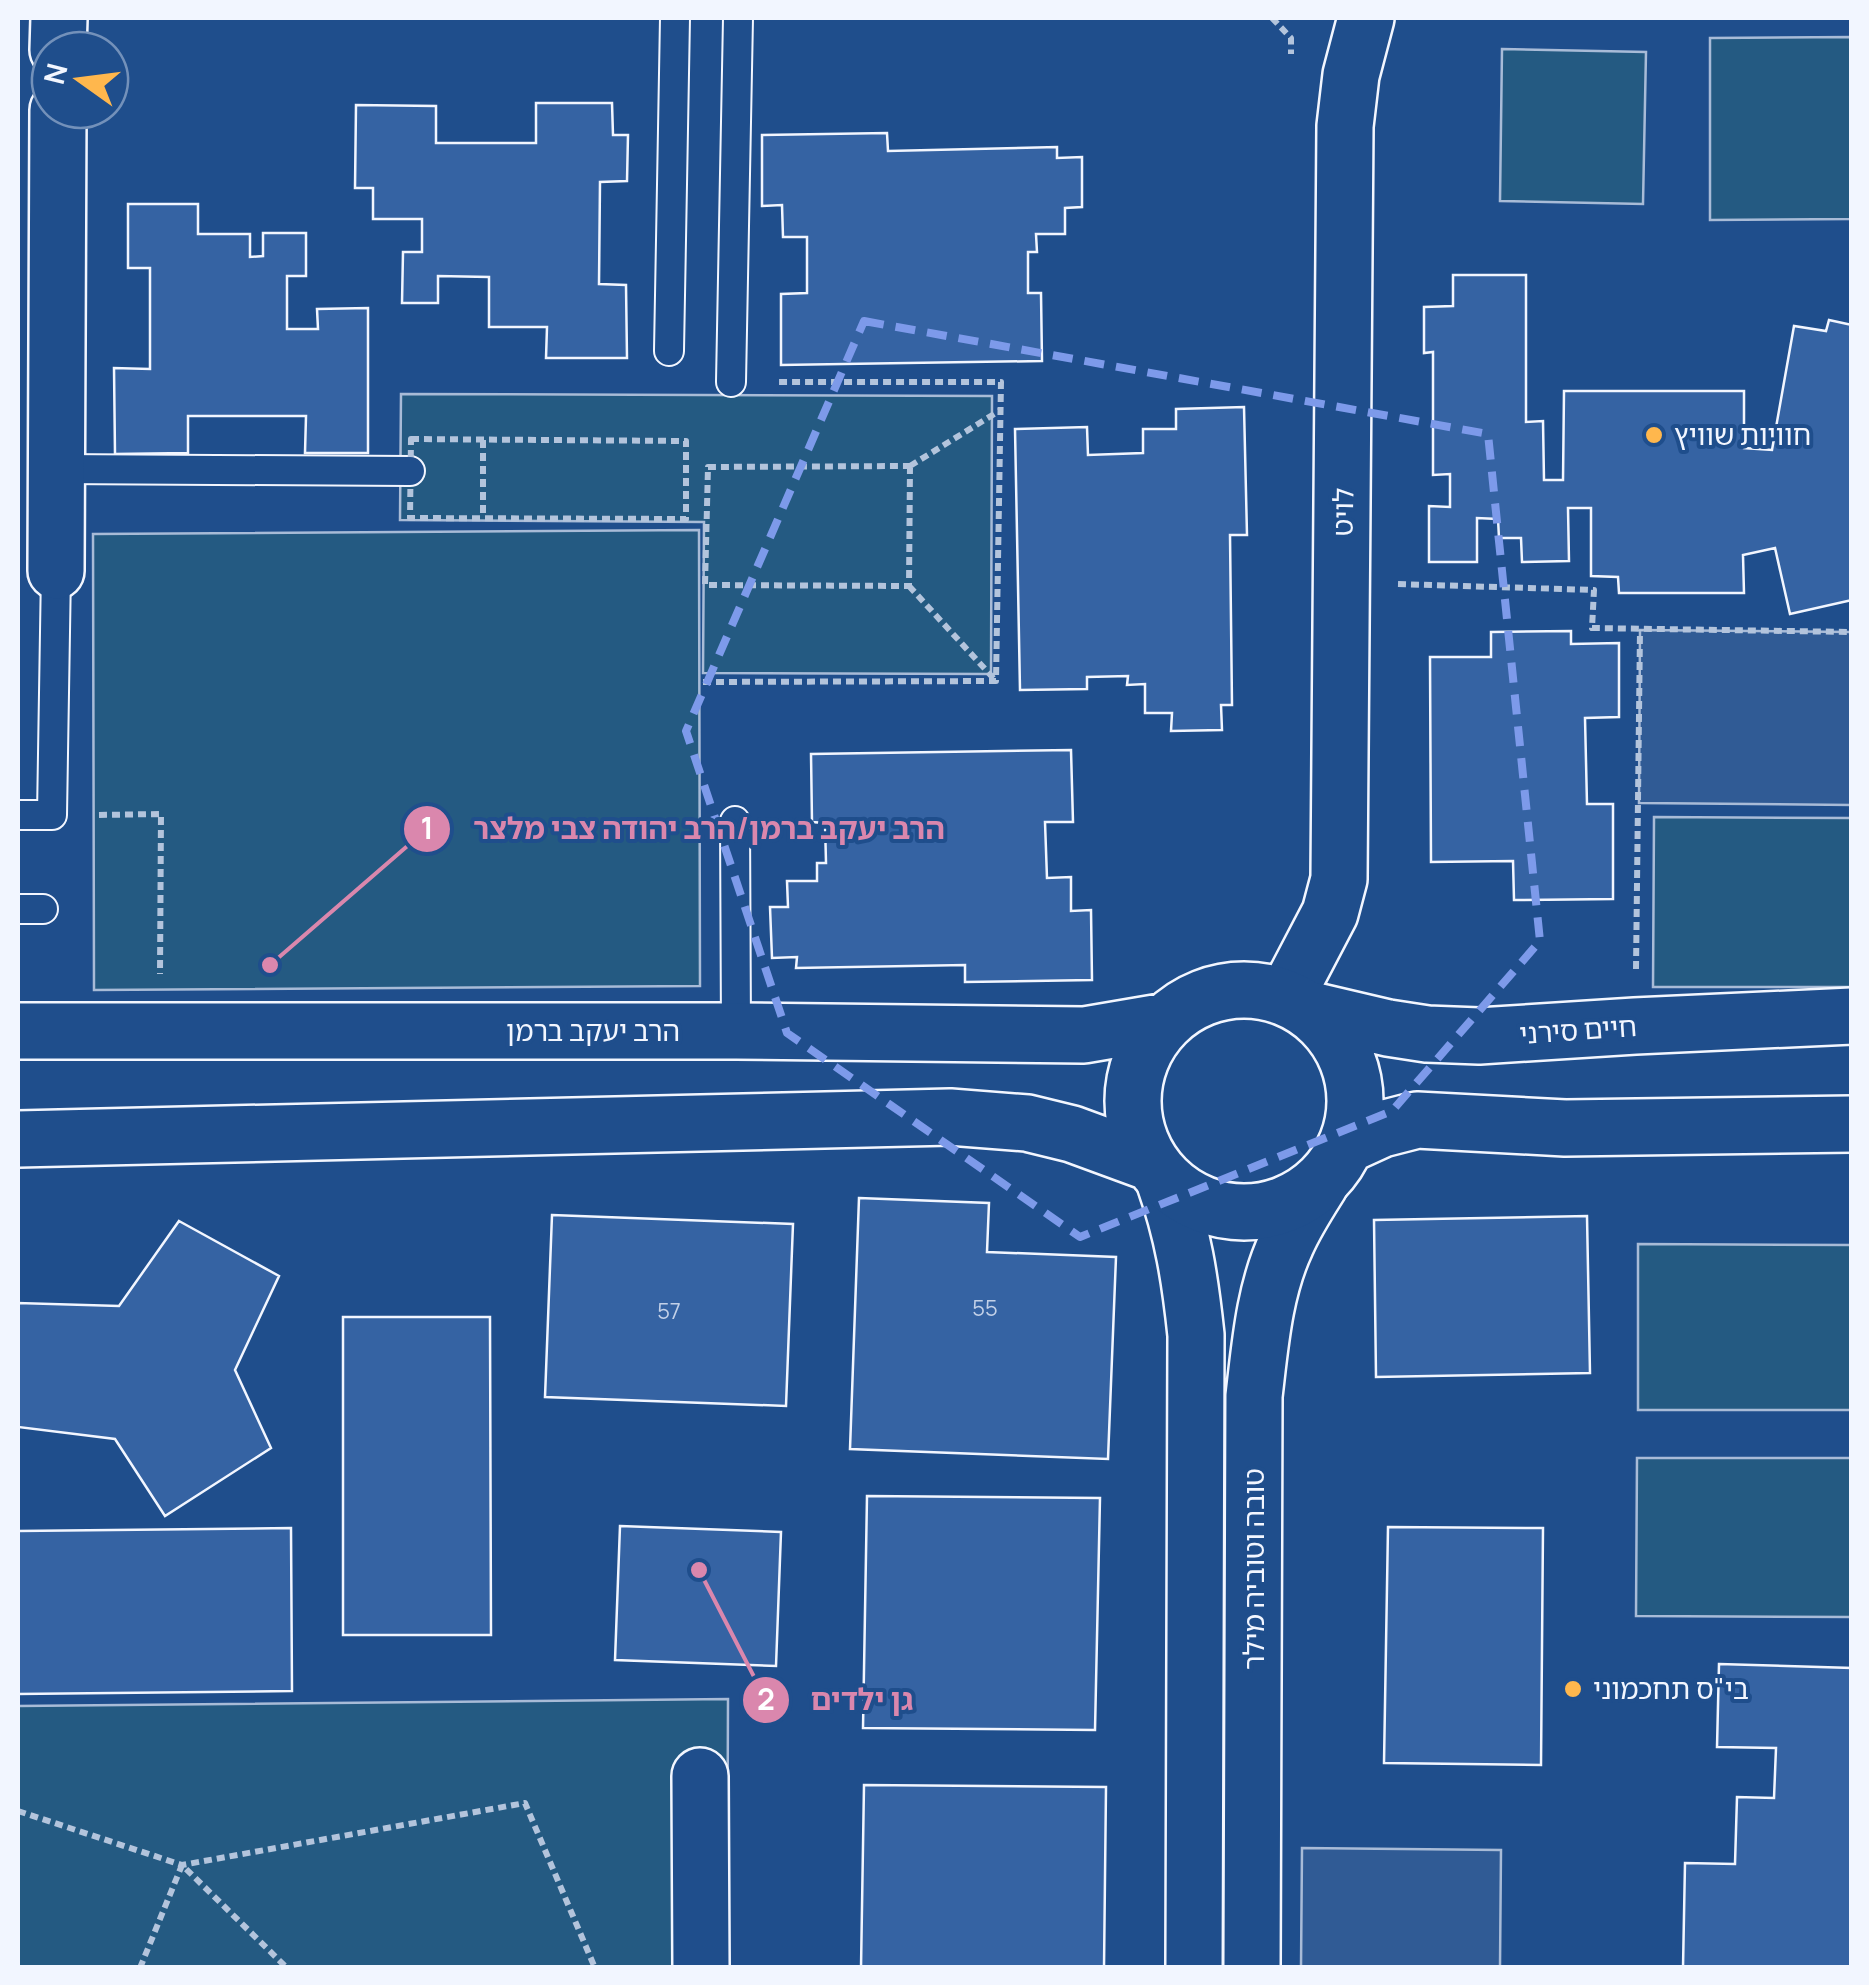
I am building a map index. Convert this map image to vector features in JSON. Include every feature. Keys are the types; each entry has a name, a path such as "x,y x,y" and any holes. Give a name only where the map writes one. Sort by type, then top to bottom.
{"street":[{"name":"לויט","path":"1297,1003 1339,878 1345,126 1351,75 1366,18"},
{"path":"56,571 58,130"},
{"path":"1194,1968 1196,1335 1185,1248 1157,1171 1137,1134 1132,1104 1136,1074 1148,1045 1166,1021 1186,1006 1235,989 1261,990 1297,1003 1327,1026 1342,1046 1351,1070 1356,1095 1354,1121 1334,1164"},
{"name":"חיים סירני","path":"1297,1003 1388,1028 1479,1036 1852,1016"},
{"name":"הרב יעקב ברמן","path":"18,1031 1084,1034 1166,1021"},
{"path":"18,1139 950,1117 1027,1123 1072,1134 1157,1171 1186,1197 1208,1208 1237,1213 1267,1211 1295,1201 1334,1164 1382,1129 1416,1120 1565,1128 1852,1124"},
{"name":"טובה וטוביה מילר","path":"1252,1968 1254,1396 1261,1336 1284,1248 1334,1164"},
{"path":"700,1776 701,1968"}],"lane":[{"path":"668,351 675,18"},
{"path":"731,382 738,18"},
{"path":"57,469 410,471"},
{"path":"18,815 52,815 56,571"},
{"path":"735,821 736,1031"}],"path":[{"path":"731,382 1001,382 996,681"},
{"path":"909,586 705,585 708,467 910,466 1000,410"},
{"path":"411,440 483,440 686,440 686,519 410,518 411,440"},
{"path":"483,440 484,518"},
{"path":"910,466 909,586 996,681"},
{"path":"1342,583 1594,590 1592,628 1852,632"},
{"path":"1635,1026 1640,630"},
{"path":"703,682 996,681"},
{"path":"52,815 161,814 159,1030"},
{"path":"182,1865 525,1803 594,1968"},
{"path":"18,1811 182,1865 286,1968"},
{"path":"140,1968 182,1865"}],"highlighted area":[{"path":"864,321 1488,434 1540,941 1392,1111 1080,1237 787,1033 686,731"}],"shaded area":[{"path":"1851,37 1851,219 1710,220 1710,38"},
{"path":"1502,49 1646,52 1643,204 1500,201"},
{"path":"401,394 992,396 991,674 703,673 704,522 400,520"},
{"path":"699,530 700,986 94,990 93,534"},
{"path":"1640,630 1851,632 1851,805 1639,803"},
{"path":"1654,817 1851,818 1851,987 1653,987"},
{"path":"1638,1244 1851,1245 1851,1410 1638,1410"},
{"path":"1637,1458 1851,1458 1851,1617 1636,1616"},
{"path":"728,1699 727,1967 18,1967 18,1706"},
{"path":"1302,1848 1501,1850 1500,1967 1301,1967"}],"building":[{"path":"536,103 612,103 613,135 628,135 627,181 600,182 599,284 626,285 627,358 546,358 547,327 489,327 489,277 438,276 438,303 402,303 403,252 422,252 422,219 373,219 373,188 355,188 356,105 436,106 436,143 536,143"},
{"path":"887,133 888,151 1057,147 1057,158 1082,157 1082,207 1065,208 1065,234 1036,234 1037,252 1028,252 1028,293 1041,293 1042,361 781,365 781,294 807,293 807,237 783,237 782,205 762,206 762,135"},
{"path":"128,204 198,204 198,234 250,234 250,257 263,256 263,233 306,233 306,276 287,276 287,329 318,329 317,309 368,308 368,453 305,453 306,416 188,416 188,453 115,454 114,368 150,369 150,268 128,268"},
{"name":"חוויות שוויץ","path":"1453,275 1526,275 1526,422 1543,421 1544,480 1563,480 1564,391 1744,391 1744,448 1772,450 1794,326 1826,331 1829,320 1852,325 1852,600 1790,614 1775,548 1743,555 1744,593 1619,593 1618,577 1591,576 1591,508 1568,508 1569,561 1522,562 1521,538 1499,538 1498,519 1477,518 1477,562 1429,562 1429,506 1450,507 1450,474 1433,475 1433,352 1424,353 1424,307 1453,306"},
{"path":"1244,407 1247,535 1230,535 1232,705 1221,705 1222,730 1171,731 1172,713 1145,713 1145,684 1127,685 1128,676 1087,677 1087,689 1020,690 1015,429 1087,427 1088,455 1143,453 1143,429 1176,429 1176,409"},
{"path":"1571,631 1571,644 1619,643 1619,717 1585,718 1587,804 1613,804 1613,899 1514,900 1513,861 1431,862 1430,657 1491,657 1491,632"},
{"path":"1071,750 1073,822 1045,822 1047,878 1071,877 1071,911 1091,910 1092,980 965,982 965,965 796,968 797,957 772,958 770,907 788,907 787,881 817,881 817,863 826,863 825,823 812,822 811,754"},
{"path":"859,1198 989,1203 987,1252 1116,1257 1108,1459 850,1449"},
{"path":"552,1215 793,1224 786,1406 545,1397"},
{"path":"1587,1216 1590,1373 1376,1377 1374,1220"},
{"path":"179,1221 279,1276 235,1370 271,1448 165,1516 115,1439 18,1427 18,1303 119,1306"},
{"path":"343,1317 490,1317 491,1635 343,1635"},
{"path":"867,1496 1100,1498 1095,1730 863,1728"},
{"path":"620,1526 781,1532 776,1666 615,1660"},
{"path":"1388,1527 1543,1528 1541,1765 1384,1763"},
{"path":"291,1528 292,1691 18,1694 18,1531"},
{"path":"1719,1664 1852,1668 1852,1968 1683,1968 1685,1863 1735,1864 1737,1797 1774,1798 1776,1748 1717,1747"},
{"path":"864,1785 1106,1787 1104,1968 861,1968"}],"place":[{"name":"חוויות שוויץ","path":"1654,435"},
{"name":"הרב יעקב ברמן/הרב יהודה צבי מלצר","path":"270,965"},
{"name":"גן ילדים","path":"699,1570"},
{"name":"בי\"ס תחכמוני","path":"1573,1689"}]}
